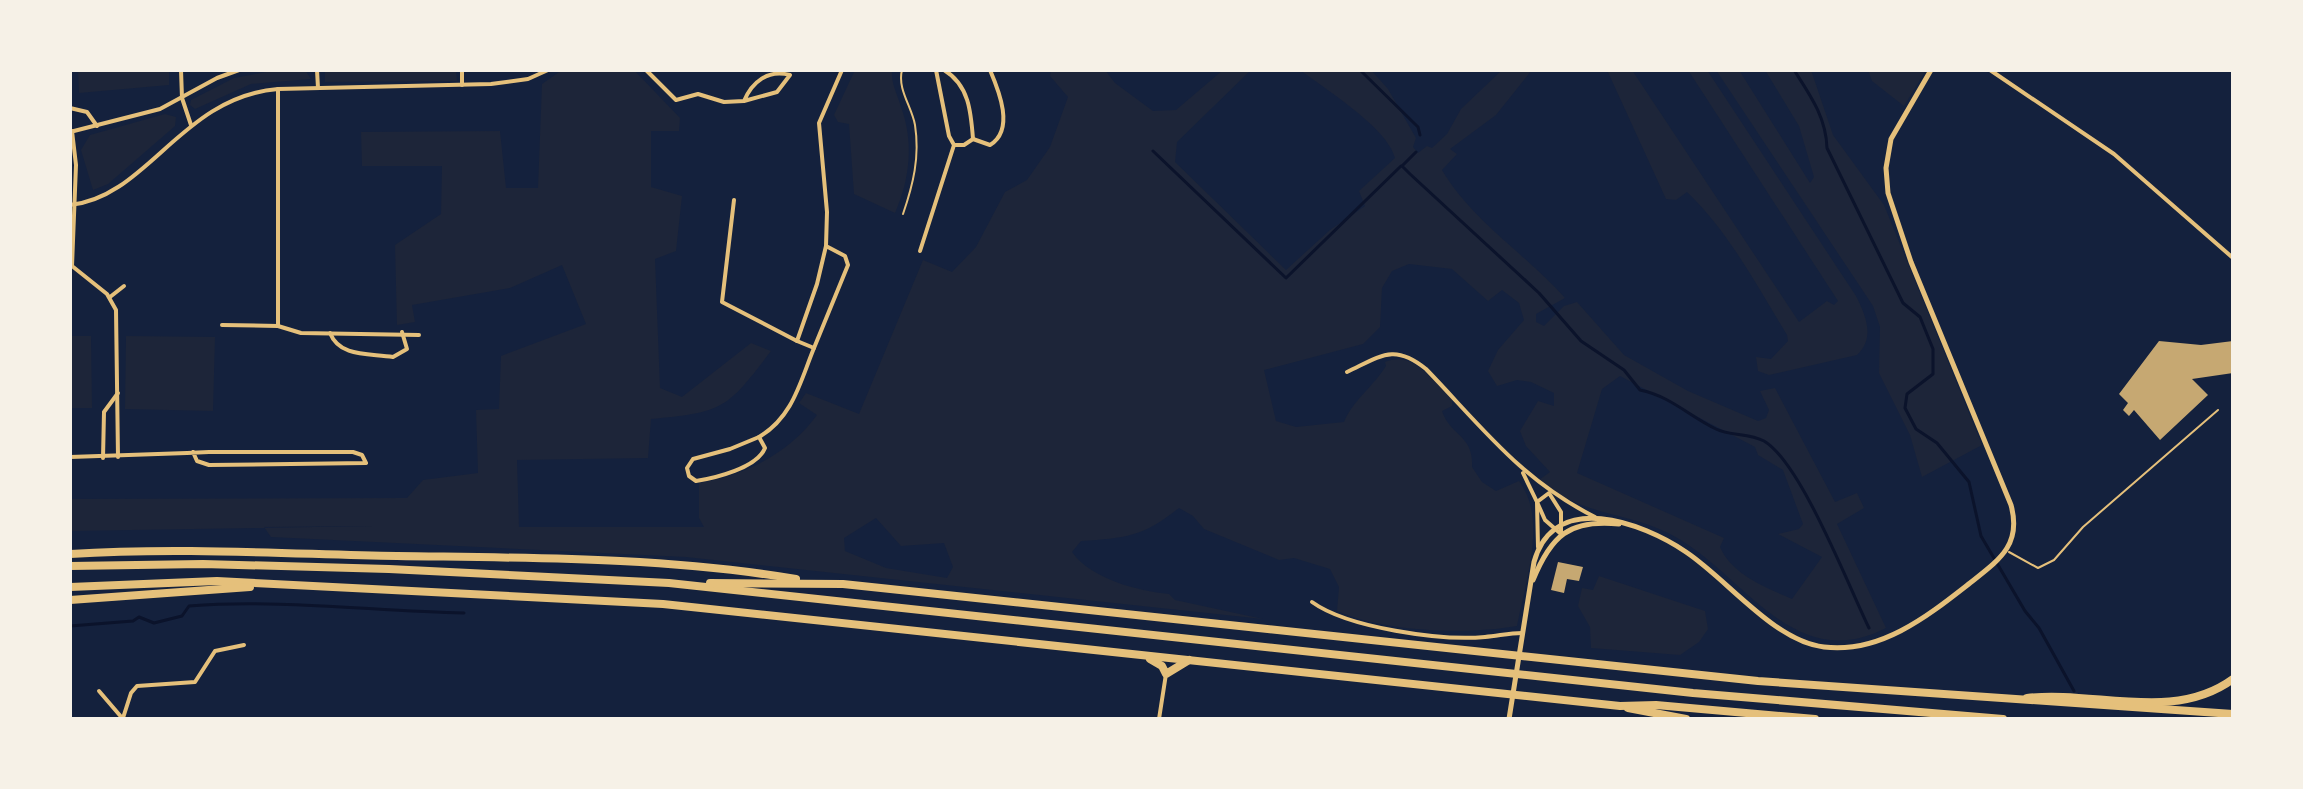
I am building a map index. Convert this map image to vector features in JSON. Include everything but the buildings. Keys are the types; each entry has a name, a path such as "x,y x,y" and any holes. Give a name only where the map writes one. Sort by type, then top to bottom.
{"highway":[{"path":"70,554 184,552 630,562 738,569 821,583"},
{"path":"72,566 192,564 389,569 669,583 843,584 1758,681 2233,714"},
{"path":"74,586 196,580 663,604 839,620 1620,706 1686,719"},
{"path":"669,583 1693,693 2003,719"},
{"path":"70,600 290,584"},
{"path":"1142,655 1155,660 1166,674 1189,660"},
{"path":"2005,700 2044,696 2178,701 2208,694 2233,679"},
{"path":"1620,706 1656,705 1815,719"}],"street":[{"path":"181,70 182,98 191,125"},
{"path":"118,457 117,319 110,297 71,266 71,205 76,165 71,131 149,113 239,70"},
{"path":"317,70 318,88"},
{"path":"462,70 462,85"},
{"path":"71,205 112,191 191,125 234,99 278,89 516,82 548,70"},
{"path":"646,70 671,96 680,100 698,94 724,102 744,101 777,92 791,72"},
{"path":"797,341 817,284 826,246 827,212 819,123 842,70"},
{"path":"920,251 954,145 936,70"},
{"path":"944,70 958,81 965,93 973,139"},
{"path":"973,139 984,145 993,144 1002,127 1001,102 990,70"},
{"path":"1549,493 1595,517 1627,525 1673,544 1781,630 1822,647 1859,646 1894,634 1924,617 2007,552 2015,532 2011,505 1911,262 1888,193 1886,168 1892,137 1931,70"},
{"path":"1990,70 2114,154 2233,258"},
{"path":"744,101 759,79 791,72"},
{"path":"278,89 278,326"},
{"path":"70,108 87,112 97,126"},
{"path":"954,145 966,144 973,139"},
{"path":"734,200 721,301 754,317 771,330 814,348"},
{"path":"759,437 765,448 759,458 700,481 691,479 687,474 693,459 759,437 786,413 848,265 845,256 826,246"},
{"path":"110,297 124,286"},
{"path":"222,325 278,326 293,332 402,332 419,335"},
{"path":"330,333 335,344 343,350 395,357 407,349 402,332"},
{"path":"1347,372 1378,357 1394,353 1408,355 1426,369 1522,471 1558,503 1561,534"},
{"path":"103,458 104,412 118,393"},
{"path":"70,457 193,452 355,452 362,455 366,463 206,465 193,452"},
{"path":"267,452 267,464"},
{"path":"1522,471 1537,502 1561,534"},
{"path":"1537,502 1549,493"},
{"path":"1509,719 1538,547 1537,502"},
{"path":"1538,547 1562,523 1595,517"},
{"path":"1531,584 1550,545 1561,534 1592,524 1627,525"},
{"path":"1312,602 1341,619 1376,628 1473,637 1524,633"},
{"path":"99,691 123,718 137,686 195,682 215,651 244,645"},
{"path":"1159,719 1166,674"}],"lane":[{"path":"902,70 901,84 913,116 917,151 914,178 903,214"},
{"path":"2007,552 2038,568 2051,563 2083,527 2218,410"}],"shaded area":[{"path":"78,70 169,70 169,85 79,93"},
{"path":"277,70 305,70 311,79 251,84 195,109 190,105 191,100 234,78"},
{"path":"325,70 456,70 457,81 325,82"},
{"path":"562,70 634,70 680,118 679,131 651,131 651,187 682,196 676,251 655,259 660,388 682,397 751,343 771,351 744,385 722,404 694,414 651,419 648,458 517,460 519,527 704,527 699,518 699,483 765,461 793,441 817,415 799,403 806,393 859,414 923,260 952,272 976,247 1005,192 1027,180 1050,147 1068,97 1050,76 1051,70 1105,70 1115,83 1153,111 1176,110 1223,70 1251,70 1177,142 1175,162 1286,270 1330,230 1365,206 1359,191 1395,158 1381,134 1300,70 1371,70 1388,89 1416,138 1413,147 1418,153 1427,146 1432,148 1447,134 1461,109 1502,70 1532,70 1496,115 1450,149 1457,154 1442,170 1468,205 1565,298 1536,314 1536,322 1544,326 1564,306 1577,302 1624,355 1688,391 1758,421 1766,418 1769,410 1760,391 1775,388 1835,502 1857,493 1864,508 1837,524 1886,628 1852,639 1822,639 1795,629 1769,612 1695,549 1668,533 1582,505 1539,480 1550,472 1526,446 1520,431 1538,401 1554,406 1554,393 1531,382 1517,380 1497,386 1488,371 1498,350 1524,320 1519,303 1502,290 1488,301 1452,269 1409,264 1392,271 1382,288 1380,327 1363,344 1264,370 1276,421 1296,427 1344,422 1386,366 1385,362 1404,360 1422,369 1452,399 1452,406 1442,411 1469,448 1472,467 1482,482 1496,491 1519,481 1528,496 1532,514 1532,552 1517,626 1426,630 1356,618 1337,611 1339,587 1330,569 1294,558 1279,560 1204,529 1193,516 1179,508 1144,530 1122,537 1081,541 1072,552 1091,570 1116,582 1169,594 1175,600 1263,619 686,557 271,537 265,528 70,531 70,499 407,498 423,480 478,473 476,410 499,409 501,356 586,324 562,265 510,288 412,305 415,322 397,325 395,245 441,214 442,166 362,166 361,132 500,131 506,188 538,188 542,84","holes":["1620,376 1755,447 1758,455 1783,470 1803,524 1799,529 1778,534 1822,557 1792,599 1741,573 1720,547 1724,538 1577,473 1602,389","876,518 901,546 944,543 953,567 947,578 886,568 845,551 844,538"]},
{"path":"855,70 892,70 909,147 907,174 895,213 854,194 849,124 838,122 834,115"},
{"path":"1607,70 1632,70 1799,322 1827,301 1834,305 1838,301 1688,70 1707,70 1856,296 1867,326 1866,341 1857,355 1769,375 1758,371 1756,357 1771,359 1788,341 1787,335 1742,260 1702,208 1687,192 1676,200 1666,199"},
{"path":"1716,70 1739,70 1810,183 1814,177 1799,126 1765,70 1811,70 1833,135 1884,205 1982,445 1922,477 1910,435 1879,373 1880,327 1873,306"},
{"path":"1868,70 1926,70 1904,106 1872,81"},
{"path":"165,114 176,117 175,126 108,184 93,190 81,150 90,135"},
{"path":"70,336 91,336 92,408 70,408"},
{"path":"126,336 215,337 213,411 125,409"},
{"path":"1599,576 1705,611 1708,629 1699,642 1680,655 1591,648 1590,627 1578,606 1582,588 1593,590"}],"waterway":[{"path":"1360,70 1418,127 1420,135"},
{"path":"1794,70 1816,107 1824,126 1827,148 1903,303 1920,317 1933,349 1933,374 1907,394 1905,408 1916,429 1937,443 1969,482 1981,536 2025,611 2039,628 2074,691"},
{"path":"1153,151 1286,278 1401,166"},
{"path":"1416,152 1402,166 1539,293 1581,341 1624,370 1640,390 1670,402 1716,429 1764,441 1778,454 1808,498 1869,628"},
{"path":"70,626 133,621 139,617 154,623 182,616 189,606 223,604 464,613"}]}
